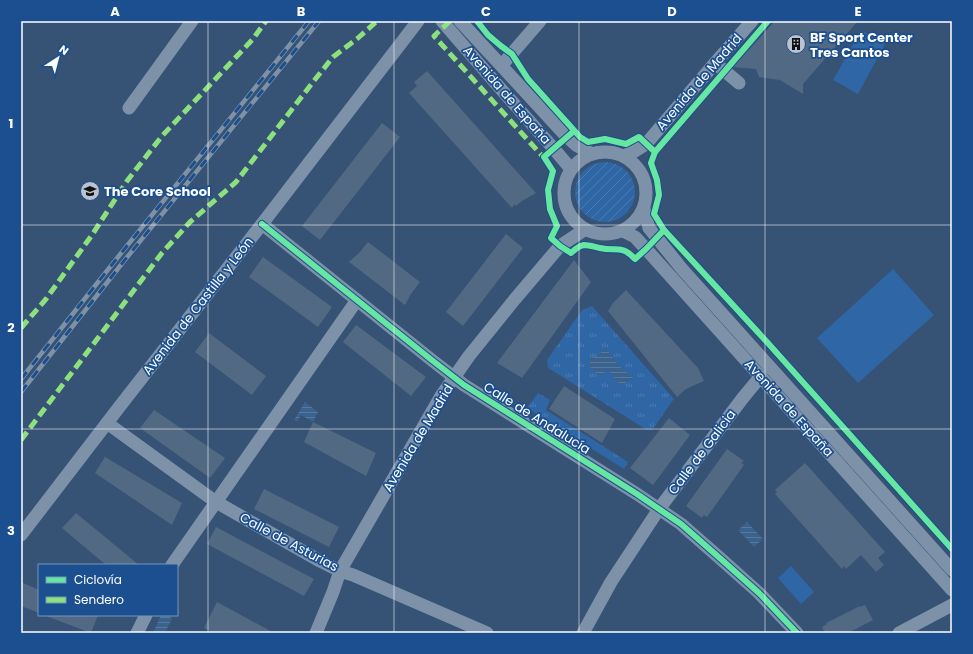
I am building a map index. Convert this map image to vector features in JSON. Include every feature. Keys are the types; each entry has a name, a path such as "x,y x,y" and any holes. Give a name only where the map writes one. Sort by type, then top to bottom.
{"street":[{"path":"129,108 192,21"},
{"name":"Avenida de Castilla y León","path":"21,535 418,21"},
{"name":"Avenida de España","path":"442,21 571,169"},
{"name":"Avenida de España","path":"460,21 567,137 576,145 592,154"},
{"path":"502,65 540,21"},
{"name":"Avenida de Madrid","path":"624,156 646,144 714,63 752,21"},
{"path":"714,63 739,83"},
{"name":"Avenida de Madrid","path":"639,170 646,144"},
{"path":"599,152 610,152 624,156 634,163 645,182 646,196 644,209 639,218 623,231 602,235 584,230 577,224 565,207 563,194 565,180 571,169 579,160 592,154 599,152"},
{"name":"Avenida de España","path":"644,209 649,228 682,270 952,570"},
{"path":"560,246 568,227 569,214"},
{"name":"Calle de Andalucía","path":"262,224 464,385 659,509 680,524 759,593 797,633"},
{"name":"Avenida de Madrid","path":"316,633 340,571 441,396 469,356 560,246 584,230"},
{"name":"Avenida de España","path":"623,231 635,237 646,249 952,590"},
{"path":"173,564 357,300"},
{"name":"Calle de Galicia","path":"583,633 611,582 659,509 742,398 761,376"},
{"name":"Calle de Asturias","path":"107,423 216,502 320,561 340,571 353,575 487,633"},
{"path":"899,633 952,605"},
{"path":"137,633 146,616"}],"green space":[{"path":"861,30 885,44 858,94 833,80"},
{"path":"605,162 622,167 630,175 635,192 630,209 622,217 605,222 588,217 580,209 575,192 580,175 588,167"},
{"path":"893,269 934,315 858,383 817,338"},
{"path":"592,306 674,399 652,430 647,430 548,368 547,360 582,310"},
{"path":"538,393 550,400 546,410 628,462 624,469 527,408"},
{"path":"791,566 814,592 801,604 778,578"}],"shaded area":[{"path":"606,348 617,364 633,378 621,386 606,368 604,375 597,374 590,367 590,358 596,357"},
{"path":"305,402 318,412 313,422 301,415 297,422 294,420"},
{"path":"747,522 763,539 754,547 738,530"},
{"path":"161,616 172,618 165,633 153,633"}],"building":[{"name":"BF Sport Center Tres Cantos","path":"775,21 858,21 803,84 803,94 780,80 759,77 756,69 733,67"},
{"path":"427,71 536,193 516,206 515,204 512,208 409,93 417,86 414,82"},
{"path":"382,123 400,137 320,240 302,226"},
{"path":"506,234 523,248 463,326 446,312"},
{"path":"368,242 420,282 405,305 349,262"},
{"path":"263,257 332,307 318,327 249,277"},
{"path":"574,260 591,282 522,378 497,363"},
{"path":"626,290 698,368 704,381 686,389 677,397 608,311 613,303"},
{"path":"356,325 426,377 411,396 343,342"},
{"path":"209,333 266,376 252,395 195,352"},
{"path":"564,386 615,419 602,443 549,409"},
{"path":"154,410 225,458 210,478 140,428"},
{"path":"669,418 690,435 653,485 630,468"},
{"path":"313,422 376,453 366,476 304,442"},
{"path":"727,449 744,461 741,463 744,465 707,517 704,515 702,518 686,506"},
{"path":"105,457 182,503 172,525 95,473"},
{"path":"805,463 885,552 878,558 884,565 876,572 861,555 846,569 844,566 842,569 775,494 777,492 775,490"},
{"path":"264,489 339,527 329,547 254,509"},
{"path":"76,513 138,564 105,564 62,528"},
{"path":"216,527 314,579 304,596 207,544"},
{"path":"21,582 38,590 38,613 21,606"},
{"path":"217,602 274,633 214,633 204,628"},
{"path":"865,605 873,620 848,633 825,633 822,627 827,624 826,623"},
{"path":"46,616 98,616 91,633"}],"railway":[{"path":"21,379 309,21"},
{"path":"21,392 124,261 319,21"}],"marked path":[{"path":"21,328 46,299 92,235 127,181 162,136 253,39 266,21"},
{"path":"21,440 162,253 190,222 236,182 333,57 377,21"},
{"path":"450,21 434,36 545,159"}],"cycle path":[{"path":"477,21 488,35 512,54 528,79 580,137 588,142 605,139 626,144 639,137 655,152 651,163 657,180 659,195 654,214 664,230 767,342 952,549"},
{"path":"655,152 768,21"},
{"path":"574,131 544,157 553,171 548,190 550,209 557,226 551,238 571,253 578,247 586,245 606,249 622,250 630,254 635,259 664,230"},
{"path":"262,224 464,385 637,494 681,524 759,593 797,633"}],"place":[{"name":"BF Sport Center Tres Cantos","path":"796,44"},
{"name":"The Core School","path":"90,191"}]}
